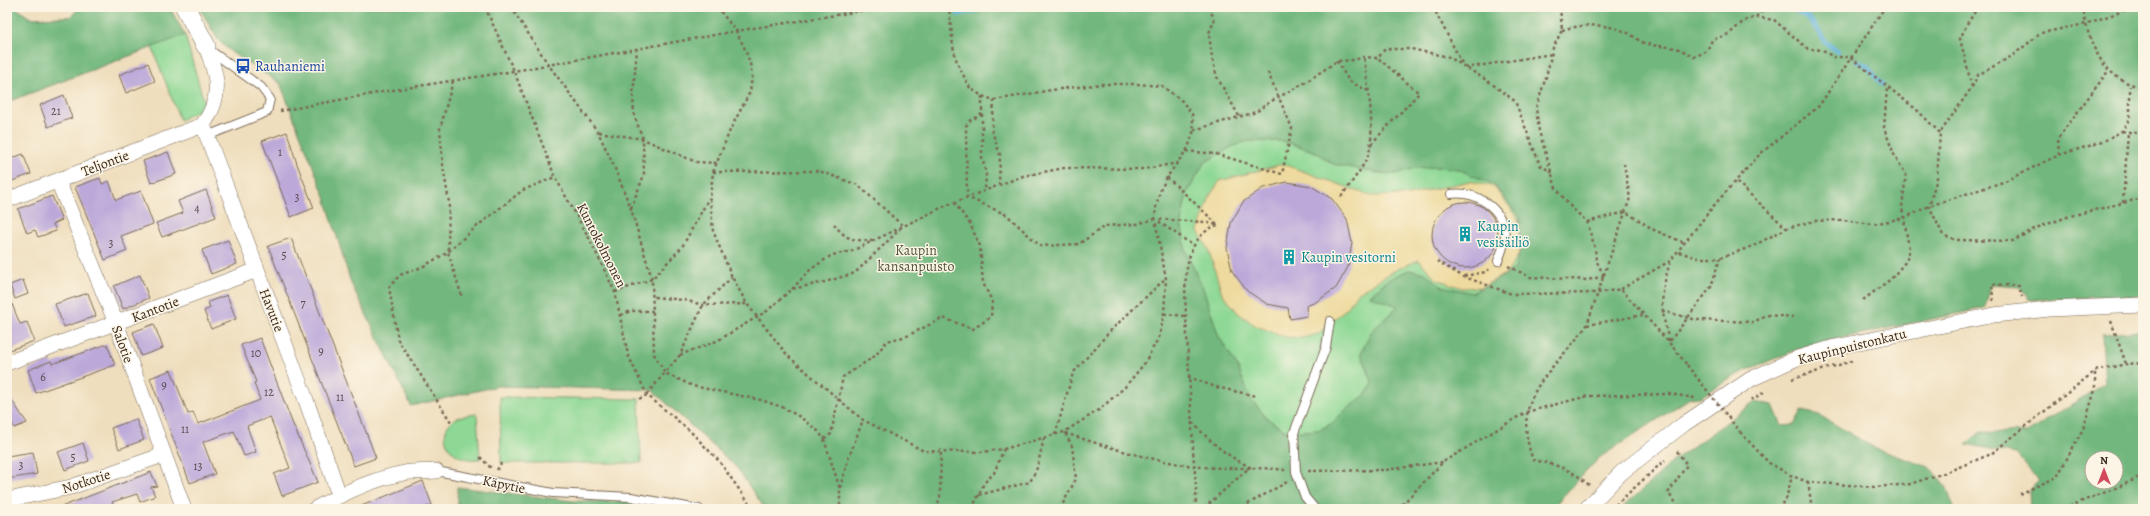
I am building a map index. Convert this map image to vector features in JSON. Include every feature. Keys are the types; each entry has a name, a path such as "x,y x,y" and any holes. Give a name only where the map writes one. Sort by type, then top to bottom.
{"street":[{"path":"185,7 206,46 218,86 216,101 205,131"},
{"name":"Teljontie","path":"7,200 205,131"},
{"name":"Havutie","path":"205,131 306,400 339,495"},
{"name":"Salotie","path":"58,181 116,323 184,509"},
{"name":"Kantotie","path":"7,364 257,270"},
{"name":"Kaupinpuistonkatu","path":"1586,509 1622,472 1684,424 1752,379 1774,367 1835,347 1994,315 2026,310 2143,306"},
{"name":"Notkotie","path":"7,500 72,487 163,455"},
{"name":"Käpytie","path":"315,509 339,495 375,481 406,472 436,471"}],"lane":[{"path":"205,131 267,112 270,99 261,87 220,59 206,46"},
{"path":"1451,194 1462,192 1476,195 1496,212 1505,234 1498,261"},
{"path":"1315,509 1305,497 1297,473 1294,433 1326,347 1330,321"},
{"name":"Käpytie","path":"436,471 553,493 630,496 699,509"}],"path":[{"name":"Kuntokolmonen","path":"485,7 514,71 555,177 592,245 615,292 621,315 628,355 647,394 689,430 719,462 753,509"},
{"path":"511,7 548,64 598,132 614,166 631,209 652,279 654,296 654,354 665,373 693,386 762,400 782,407 800,417 818,431 824,439 840,489"},
{"path":"717,7 736,31 750,63 752,77 750,92 730,128 713,172 710,198 713,231 732,277 747,304 759,316 788,356 863,420 924,451 941,450 982,452 1004,449 1064,432 1099,410 1125,387 1144,364 1159,337 1164,314 1166,279 1155,219 1160,191 1167,178 1186,152 1194,130 1192,114 1185,105 1162,86 1102,84 1052,90 994,100 982,96 970,88 957,63 953,46 949,7"},
{"path":"267,112 514,71 736,31 885,7"},
{"path":"1210,7 1214,21 1209,33 1212,58 1217,77 1240,118"},
{"path":"1433,7 1464,68"},
{"path":"1560,7 1562,30 1552,54 1536,108 1539,131 1556,188 1569,205 1587,222 1595,248 1596,260 1604,276"},
{"path":"1562,30 1575,26 1596,25 1612,28 1626,32 1647,44 1680,48 1694,57 1706,50 1712,40 1729,34 1744,21 1756,17 1766,7"},
{"path":"1437,261 1462,276 1512,294 1597,293 1621,289 1670,261 1679,252 1716,204 1738,182 1760,154 1819,106 1850,57 1885,7"},
{"path":"1972,87 1960,39 1967,24 1978,7"},
{"path":"2083,7 2085,24 2096,54 2109,70 2130,86 2143,87"},
{"path":"2143,10 2126,10 2085,24 2041,33 2001,63 1978,75 1972,87 1940,133 1937,178 1929,206 1943,236 1956,240 2013,241 2036,228 2070,216 2143,198"},
{"path":"1756,17 1774,20 1808,49 1823,50 1833,57 1850,57 1917,110 1940,133"},
{"path":"631,209 644,175 643,140 634,115 633,95 636,49"},
{"path":"1378,58 1385,49 1411,49 1449,57 1464,68 1488,81 1515,101 1540,165 1552,173"},
{"path":"1464,68 1552,54"},
{"path":"1194,130 1240,118 1256,112 1280,96 1306,82 1337,61 1354,60 1364,57 1378,58 1419,94 1371,145"},
{"path":"1341,197 1367,158 1371,145 1368,91 1364,57"},
{"path":"1337,61 1349,81 1368,91"},
{"path":"1186,152 1216,154 1282,174 1292,128 1280,96 1267,70"},
{"path":"2059,155 2058,138 2109,70"},
{"path":"453,81 440,129 443,166 449,202 448,252 462,297"},
{"path":"1679,252 1698,258 1720,258 1753,246 1787,228 1814,221 1842,220 1873,224 1904,218 1929,206 2003,182 2059,155 2102,142 2122,131 2130,118 2130,86"},
{"path":"1863,300 1891,279 1907,260 1909,248 1902,208 1906,174 1895,157 1884,128 1887,87"},
{"path":"982,96 982,157 986,174 985,191"},
{"path":"994,100 992,131 1000,155 999,185"},
{"path":"967,197 966,126 969,121 982,114"},
{"path":"2122,131 2143,134"},
{"path":"598,132 643,140 696,162 717,163"},
{"path":"2122,203 2128,132"},
{"path":"680,355 716,341 759,316 792,289 811,269 832,256 852,251 954,202 1022,176 1064,168 1144,169 1180,162"},
{"path":"1599,495 1580,477 1568,469 1532,460 1528,446 1526,412 1541,380 1576,341 1587,325 1630,198 1624,164"},
{"path":"713,172 819,171 858,185 903,226"},
{"path":"451,422 398,340 389,287 400,275 422,267 448,252 476,227 523,190 555,177"},
{"path":"1167,178 1218,225"},
{"path":"1738,182 1787,228"},
{"path":"967,197 1007,215 1040,246 1079,244 1105,226 1137,224 1155,219 1218,225"},
{"path":"615,292 652,279 682,247 710,198"},
{"path":"824,439 831,434 842,377 876,356 887,341 907,336 943,318 973,329 991,317 992,301 983,283 980,246 970,224 954,202"},
{"path":"1587,222 1626,212 1654,230 1685,243"},
{"path":"1155,219 1194,246"},
{"path":"834,224 842,234 851,240 873,241"},
{"path":"1195,509 1198,490 1194,466 1188,377 1186,275 1190,253 1194,246 1208,228 1218,225"},
{"path":"792,289 825,282 855,273 903,226"},
{"path":"1670,341 1686,317 1711,288 1720,258"},
{"path":"1462,276 1486,272 1498,261 1530,277 1588,280 1604,276"},
{"path":"1670,261 1663,289 1662,311 1670,341"},
{"path":"639,399 647,394 680,355 703,305 732,277"},
{"path":"1054,436 1073,373 1112,329 1166,279"},
{"path":"1994,315 1992,284 2019,286 2026,310"},
{"path":"1621,289 1643,315 1670,341 1686,365 1740,432 1769,463 1792,476 1808,482 1874,487 1889,486 1910,484 1947,472 1991,454 2095,371 2126,364 2143,363"},
{"path":"654,296 684,300 703,305 747,304"},
{"path":"621,315 631,311 653,311"},
{"path":"1662,311 1697,320 1754,322 1766,315 1793,317"},
{"path":"1164,314 1186,316"},
{"path":"1587,325 1643,315"},
{"path":"2103,321 2119,321"},
{"path":"2111,321 2126,364"},
{"path":"1788,381 1856,360"},
{"path":"2020,494 2057,476 2083,429 2095,390 2095,371"},
{"path":"1188,377 1216,387 1256,396"},
{"path":"1747,402 1770,389"},
{"path":"1398,509 1443,462 1526,412 1588,396 1670,394"},
{"path":"1723,417 1730,413"},
{"path":"837,509 840,508 840,489 849,457 863,420"},
{"path":"1192,421 1210,441 1230,457 1250,467"},
{"path":"1064,432 1144,457 1194,466 1250,467 1297,473 1385,470 1443,462"},
{"path":"1060,509 1076,479 1072,446 1064,432"},
{"path":"979,495 1030,482 1037,468 1044,438"},
{"path":"1673,454 1682,447"},
{"path":"972,509 984,483 994,473 1004,449"},
{"path":"936,509 940,497 941,450"},
{"path":"1677,451 1687,465 1668,493 1682,509"},
{"path":"480,457 496,472"},
{"path":"1611,509 1668,458"},
{"path":"1203,509 1250,467"},
{"path":"1247,509 1246,505 1297,473"},
{"path":"2064,509 2094,496 2124,486 2143,475"},
{"path":"1778,509 1786,499 1792,476"},
{"path":"1808,482 1812,509"},
{"path":"1208,505 1213,509"}],"green space":[{"path":"7,7 16,8 30,18 70,17 81,7 169,7 185,35 204,102 203,108 180,120 152,47 7,102"},
{"path":"7,7 16,8 30,18 70,17 81,7 169,7 185,35 7,102"},
{"name":"Kaupin kansanpuisto","path":"199,7 2143,7 2143,295 2029,300 2019,286 1992,284 1984,308 1808,345 1742,372 1700,397 1690,398 1599,458 1551,509 765,509 736,467 652,390 498,386 411,406 351,283 325,197 280,83 231,52 218,40","holes":["1248,141 1284,141 1316,152 1333,164 1377,173 1396,174 1415,168 1439,167 1458,169 1494,185 1520,217 1520,250 1515,269 1472,293 1441,286 1425,273 1409,270 1387,280 1370,296 1398,306 1371,332 1361,353 1373,384 1365,395 1342,413 1331,424 1319,430 1287,432 1268,419 1252,401 1236,364 1219,337 1203,288 1186,252 1181,222 1187,193 1204,163 1233,146"]},
{"path":"1248,141 1284,141 1316,152 1333,164 1396,174 1415,168 1439,167 1458,169 1494,185 1520,217 1520,250 1515,269 1472,293 1441,286 1425,273 1409,270 1387,280 1370,295 1399,306 1371,332 1361,353 1373,384 1365,395 1342,413 1331,424 1319,430 1287,432 1268,419 1252,401 1236,364 1219,337 1203,288 1186,252 1181,222 1187,193 1204,163 1233,146"},
{"path":"2143,331 2143,509 2030,509 2029,490 2039,481 2016,454 1966,444 1981,432 2027,433 2105,383 2102,334"},
{"path":"500,397 639,399 641,463 501,463"},
{"path":"1755,402 1773,405 1782,426 1794,425 1802,411 1819,415 1876,449 1929,467 1946,486 1955,509 1621,509 1677,458"},
{"path":"477,414 480,459 466,459 454,453 450,449 445,438 445,433 447,427 456,418"},
{"path":"457,487 573,501 638,502 675,509 458,509"}],"sand":[{"path":"1283,164 1371,196 1408,195 1470,181 1494,187 1518,218 1519,254 1507,273 1482,287 1462,288 1436,279 1419,260 1399,268 1357,293 1348,307 1318,334 1302,338 1286,337 1256,326 1238,313 1222,293 1208,248 1198,231 1211,194 1220,181"}],"building":[{"path":"148,63 155,81 126,93 119,75"},
{"path":"64,95 72,118 48,127 40,105"},
{"path":"287,132 297,164 314,208 291,217 262,141"},
{"path":"168,152 176,174 151,183 143,161"},
{"path":"23,154 31,174 7,183 7,160"},
{"path":"100,178 102,184 109,181 116,200 141,191 153,224 121,236 127,251 105,260 75,187"},
{"name":"Kaupin vesitorni","path":"1287,182 1311,186 1332,199 1347,219 1352,243 1348,267 1336,288 1316,302 1306,306 1307,316 1290,319 1288,308 1267,304 1247,291 1232,271 1227,248 1231,223 1243,202 1263,188"},
{"path":"206,190 216,217 162,237 156,223 183,213 178,201"},
{"path":"52,196 62,220 53,224 56,231 38,237 35,230 27,233 18,209"},
{"name":"Kaupin vesisäiliö","path":"1465,202 1478,205 1488,212 1495,222 1498,235 1495,248 1488,258 1478,265 1465,268 1452,265 1442,258 1435,248 1432,235 1435,222 1442,212 1452,205"},
{"path":"291,238 376,458 354,466 268,246"},
{"path":"228,240 237,264 211,274 202,250"},
{"path":"140,275 149,298 123,309 114,286"},
{"path":"23,280 28,294 15,299 10,285"},
{"path":"7,292 20,324 27,322 34,341 7,351"},
{"path":"88,293 96,316 64,327 55,304"},
{"path":"227,295 236,319 211,329 204,311 210,308 208,302"},
{"path":"154,324 163,348 141,356 133,332"},
{"path":"260,338 292,422 318,482 282,496 274,474 290,468 270,417 247,426 256,452 244,456 234,431 203,442 215,474 190,483 150,378 171,370 188,414 193,412 198,424 260,400 254,383 256,382 241,345"},
{"path":"107,344 115,365 36,393 28,370 51,361 52,364"},
{"path":"7,393 27,423 14,428 7,410"},
{"path":"136,419 144,440 119,449 111,428"},
{"path":"83,443 89,461 65,470 58,452"},
{"path":"33,452 37,474 7,479 7,456"},
{"path":"151,472 157,486 151,487 155,496 140,502 137,494 112,502 115,509 56,509"},
{"path":"423,481 432,505 421,509 354,509"}],"waterway":[{"path":"958,14 991,7"},
{"path":"1789,7 1807,17 1817,28 1825,42 1838,52"},
{"path":"1857,61 1866,65 1882,84"}],"place":[{"name":"Rauhaniemi","path":"243,66"},
{"name":"Kaupin vesisäiliö","path":"1465,234"},
{"name":"Kaupin vesitorni","path":"1289,257"}]}
